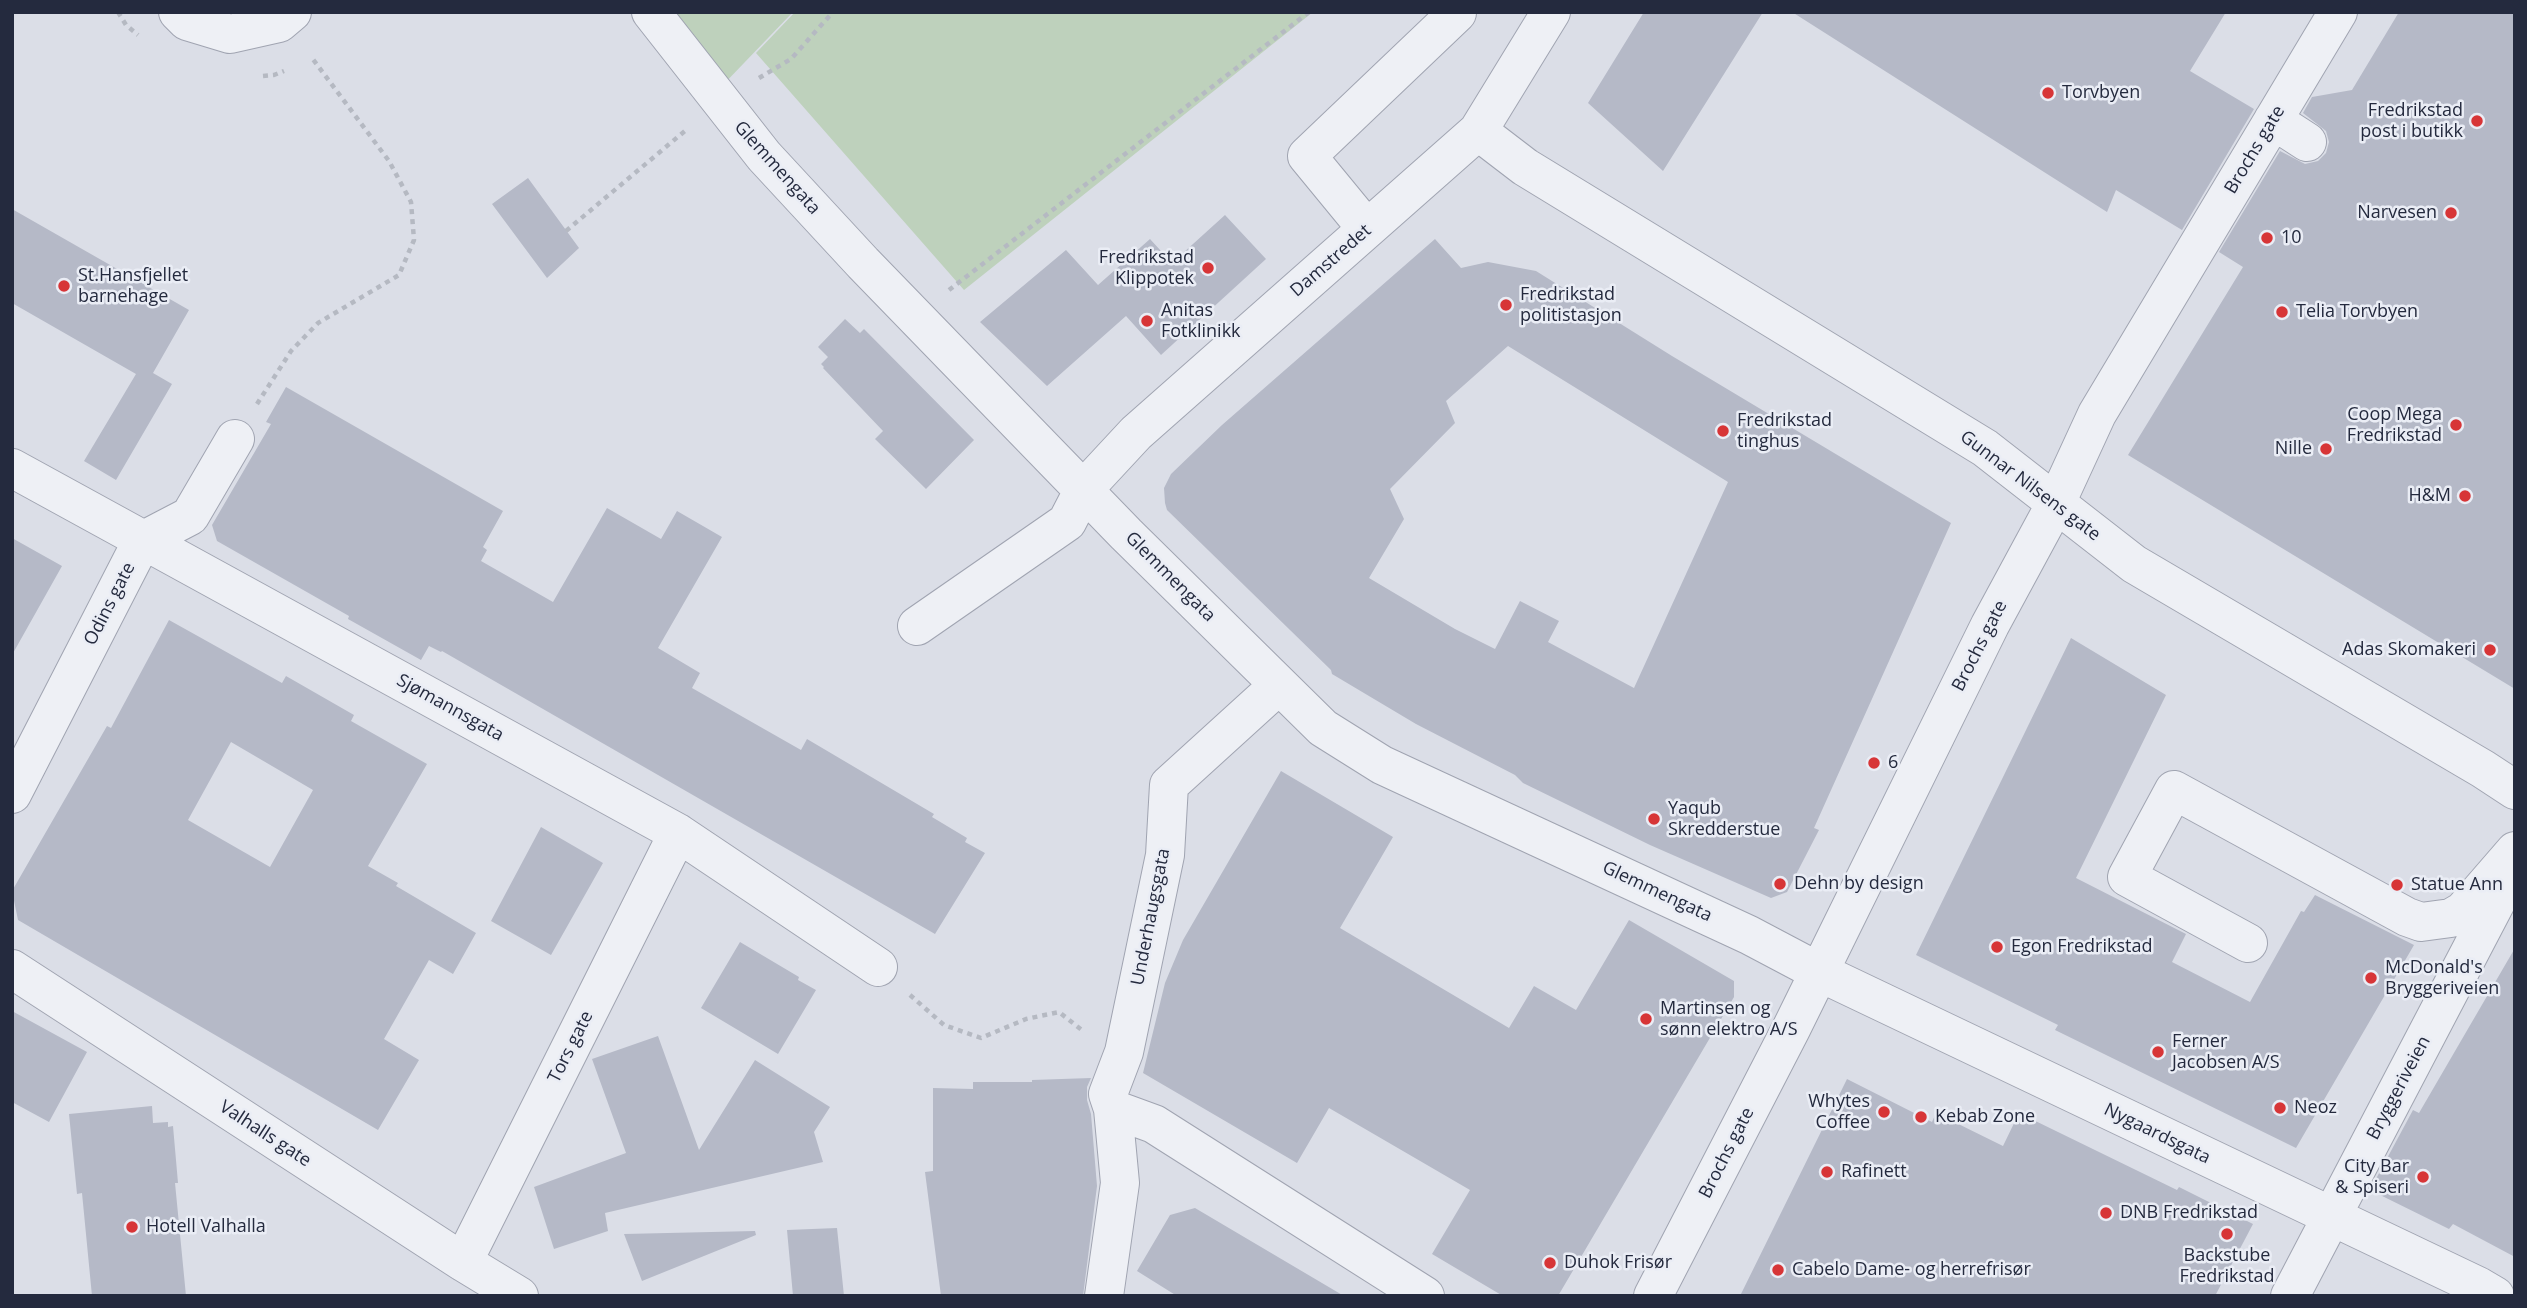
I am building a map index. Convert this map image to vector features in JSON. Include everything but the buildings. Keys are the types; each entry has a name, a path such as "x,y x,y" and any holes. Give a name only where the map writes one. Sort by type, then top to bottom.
{"street":[{"path":"178,12 187,21 230,34 279,23 292,12"},
{"name":"Glemmengata","path":"651,12 764,156 915,317 1126,534 1323,728 1382,765 1749,934 1818,972"},
{"name":"Damstredet","path":"918,626 1067,522 1084,489 1136,433 1478,131 1551,12"},
{"name":"Brochs gate","path":"1653,1296 1990,625 2056,503 2097,414 2338,12"},
{"path":"1367,229 1307,156 1457,13"},
{"path":"2273,120 2307,142"},
{"name":"Gunnar Nilsens gate","path":"1478,131 1525,167 1985,448 2134,564 2515,790"},
{"name":"Odins gate","path":"12,794 142,541 190,516 235,439"},
{"name":"Sjømannsgata","path":"12,468 678,833 878,967"},
{"name":"Underhaugsgata","path":"1104,1296 1120,1183 1111,1101 1124,1052 1165,855 1169,785 1279,685"},
{"path":"2248,943 2127,877 2174,790 2407,917 2421,922 2451,918 2463,911 2511,866"},
{"name":"Tors gate","path":"463,1262 678,833"},
{"name":"Bryggeriveien","path":"2290,1296 2511,866"},
{"name":"Valhalls gate","path":"12,969 519,1296"},
{"name":"Nygaardsgata","path":"1818,972 2479,1286 2495,1296"},
{"path":"1111,1101 1154,1124 1425,1296"}],"path":[{"path":"566,231 719,102 791,59 833,12"},
{"path":"915,317 1309,12"},
{"path":"235,439 291,351 318,323 399,275 414,240 411,202 389,161 312,58"},
{"path":"878,967 944,1025 981,1038 1026,1019 1059,1012 1086,1034 1111,1101"}],"green space":[{"path":"670,12 793,12 720,88"},
{"path":"795,12 1313,12 964,290 756,53"}],"place":[{"name":"Torvbyen","path":"2048,93"},
{"name":"Fredrikstad post i butikk","path":"2477,121"},
{"name":"Narvesen","path":"2451,213"},
{"name":"10","path":"2267,238"},
{"name":"Fredrikstad Klippotek","path":"1208,268"},
{"name":"St.Hansfjellet barnehage","path":"64,286"},
{"name":"Fredrikstad politistasjon","path":"1506,305"},
{"name":"Telia Torvbyen","path":"2282,312"},
{"name":"Anitas Fotklinikk","path":"1147,321"},
{"name":"Coop Mega Fredrikstad","path":"2456,425"},
{"name":"Fredrikstad tinghus","path":"1723,431"},
{"name":"Nille","path":"2326,449"},
{"name":"H&M","path":"2465,496"},
{"name":"Adas Skomakeri","path":"2490,650"},
{"name":"6","path":"1874,763"},
{"name":"Yaqub Skredderstue","path":"1654,819"},
{"name":"Dehn by design","path":"1780,884"},
{"name":"Statue Ann","path":"2397,885"},
{"name":"Egon Fredrikstad","path":"1997,947"},
{"name":"McDonald's Bryggeriveien","path":"2371,978"},
{"name":"Martinsen og sønn elektro A/S","path":"1646,1019"},
{"name":"Ferner Jacobsen A/S","path":"2158,1052"},
{"name":"Neoz","path":"2280,1108"},
{"name":"Whytes Coffee","path":"1884,1112"},
{"name":"Kebab Zone","path":"1921,1117"},
{"name":"Rafinett","path":"1827,1172"},
{"name":"City Bar & Spiseri","path":"2423,1177"},
{"name":"DNB Fredrikstad","path":"2106,1213"},
{"name":"Hotell Valhalla","path":"132,1227"},
{"name":"Backstube Fredrikstad","path":"2227,1234"},
{"name":"Duhok Frisør","path":"1550,1263"},
{"name":"Cabelo Dame- og herrefrisør","path":"1778,1270"}]}
